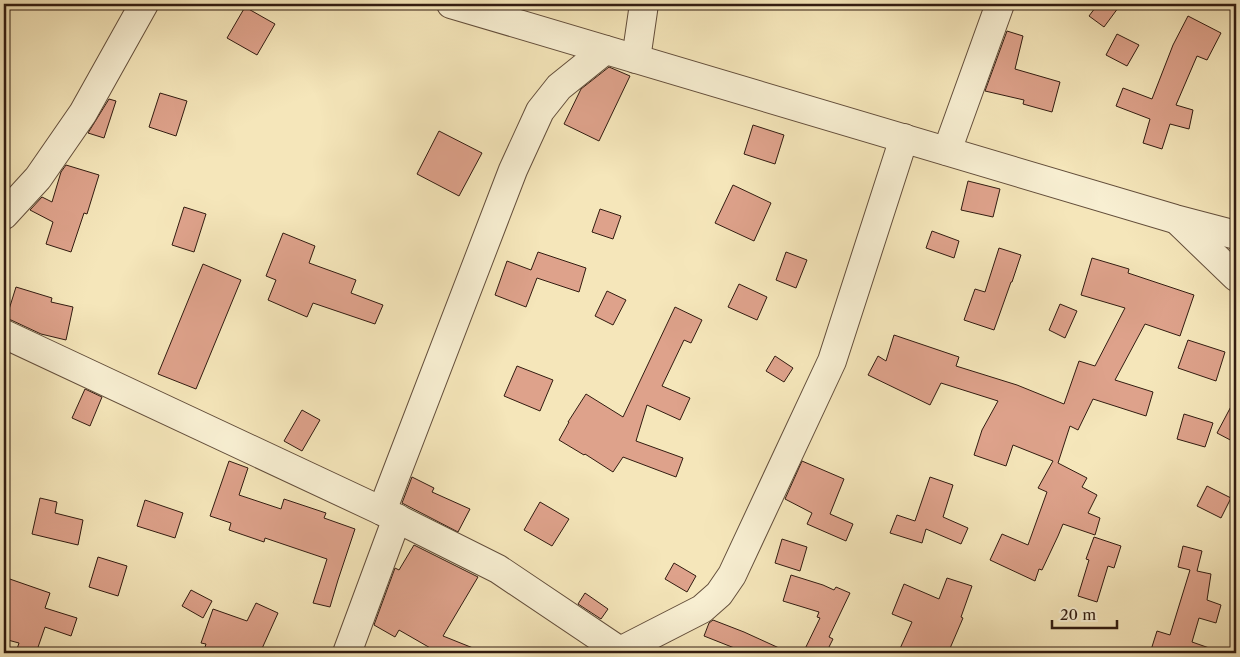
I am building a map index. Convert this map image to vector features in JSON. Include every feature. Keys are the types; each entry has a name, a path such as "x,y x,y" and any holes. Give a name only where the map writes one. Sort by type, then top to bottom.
{"street":[{"path":"4,215 38,178 83,113 144,4"},
{"path":"451,4 1175,219 1236,235"},
{"path":"636,59 644,4"},
{"path":"947,151 1000,4"},
{"path":"346,653 389,515 513,170 540,111 558,87 605,50"},
{"path":"4,334 389,515 498,569 622,652 702,609 719,594 732,575 832,360 904,138"},
{"path":"1175,219 1236,277"}],"building":[{"path":"1098,4 1121,4 1104,27 1089,16"},
{"path":"245,7 275,24 257,55 227,38"},
{"path":"1188,16 1221,33 1207,60 1197,56 1176,105 1193,110 1189,129 1170,124 1162,149 1143,143 1150,119 1116,106 1123,88 1152,99 1173,45"},
{"path":"1007,31 1023,36 1015,69 1060,82 1052,112 1023,104 1024,100 985,91"},
{"path":"1117,34 1139,45 1127,66 1106,55"},
{"path":"609,67 630,76 599,141 564,124 581,89"},
{"path":"160,93 187,101 176,136 149,127"},
{"path":"109,99 116,101 104,138 88,133"},
{"path":"753,125 784,135 775,164 744,154"},
{"path":"439,131 482,153 459,196 417,174"},
{"path":"66,165 99,175 87,214 84,213 71,252 46,244 53,222 30,210 42,197 52,202 61,172"},
{"path":"968,181 1000,189 993,217 961,210"},
{"path":"733,185 771,203 754,241 715,223"},
{"path":"184,207 206,214 194,252 172,245"},
{"path":"600,209 621,216 613,239 592,232"},
{"path":"932,231 959,241 954,258 926,248"},
{"path":"283,233 315,246 309,263 356,280 351,293 383,305 375,324 313,303 307,317 268,300 276,280 266,276"},
{"path":"999,248 1021,255 994,330 964,320 975,289 985,292"},
{"path":"538,252 586,268 579,292 537,278 526,307 495,295 507,261 531,270"},
{"path":"786,252 807,260 796,288 776,280"},
{"path":"1092,258 1129,269 1128,273 1194,295 1180,336 1145,324 1115,380 1153,392 1146,416 1093,399 1078,430 1070,426 1058,463 1087,478 1082,487 1097,495 1088,513 1100,518 1095,535 1063,524 1042,570 1039,569 1035,581 990,560 1002,534 1028,545 1047,492 1038,488 1053,461 1013,445 1006,466 974,455 982,430 998,401 941,383 930,405 868,375 878,356 886,361 894,335 959,357 956,366 1017,385 1064,404 1079,361 1095,366 1125,308 1081,295"},
{"path":"203,264 241,280 196,389 158,374"},
{"path":"739,284 767,297 757,320 728,307"},
{"path":"16,287 52,298 51,302 73,307 66,340 41,334 6,319"},
{"path":"607,291 626,300 613,325 595,316"},
{"path":"1060,304 1077,311 1065,338 1049,330"},
{"path":"675,307 702,320 691,343 684,340 662,386 690,398 680,420 647,405 636,441 683,458 676,477 623,457 613,472 559,440 586,394 623,417"},
{"path":"1188,340 1225,352 1216,381 1178,368"},
{"path":"775,356 793,368 784,382 766,371"},
{"path":"517,366 553,380 540,411 504,396"},
{"path":"85,389 102,397 90,426 72,418"},
{"path":"1236,397 1236,443 1217,433"},
{"path":"302,410 320,420 302,451 284,441"},
{"path":"1184,414 1213,423 1205,447 1177,439"},
{"path":"229,461 248,468 239,495 281,509 284,499 326,513 324,518 355,529 330,607 313,603 327,559 265,538 264,542 229,530 231,523 210,516"},
{"path":"802,461 844,479 830,514 853,524 846,541 807,524 812,513 785,499"},
{"path":"412,477 434,488 432,492 470,509 458,532 402,503"},
{"path":"930,477 953,485 943,517 968,528 961,544 926,529 922,543 890,533 897,515 915,521"},
{"path":"1207,486 1231,498 1221,518 1197,506"},
{"path":"40,498 57,502 55,513 83,520 78,545 32,534"},
{"path":"145,500 183,513 175,538 137,526"},
{"path":"540,502 569,519 552,546 524,530"},
{"path":"1094,537 1121,546 1114,568 1108,566 1097,602 1078,596 1089,560 1086,559"},
{"path":"782,539 807,547 800,571 775,563"},
{"path":"414,545 478,577 443,636 483,653 439,653 399,630 395,637 374,625 395,568 399,570"},
{"path":"1183,546 1202,551 1197,571 1211,574 1207,600 1221,605 1216,623 1199,618 1192,642 1215,650 1214,653 1150,653 1157,631 1170,635 1190,570 1178,567"},
{"path":"98,557 127,566 118,596 89,587"},
{"path":"674,563 696,576 687,592 665,579"},
{"path":"791,575 834,590 836,587 850,593 829,637 833,639 826,653 803,653 820,618 817,617 819,612 783,601"},
{"path":"4,577 50,593 45,608 77,618 71,636 45,627 36,653 17,649 19,643 4,639"},
{"path":"947,578 972,586 961,617 963,618 948,653 898,653 912,622 892,614 904,584 939,599"},
{"path":"191,590 212,601 203,618 182,606"},
{"path":"585,593 608,609 601,619 578,604"},
{"path":"256,603 278,613 260,653 203,653 206,644 201,643 213,609 247,621"},
{"path":"713,620 790,653 747,653 704,636 709,623"}]}
